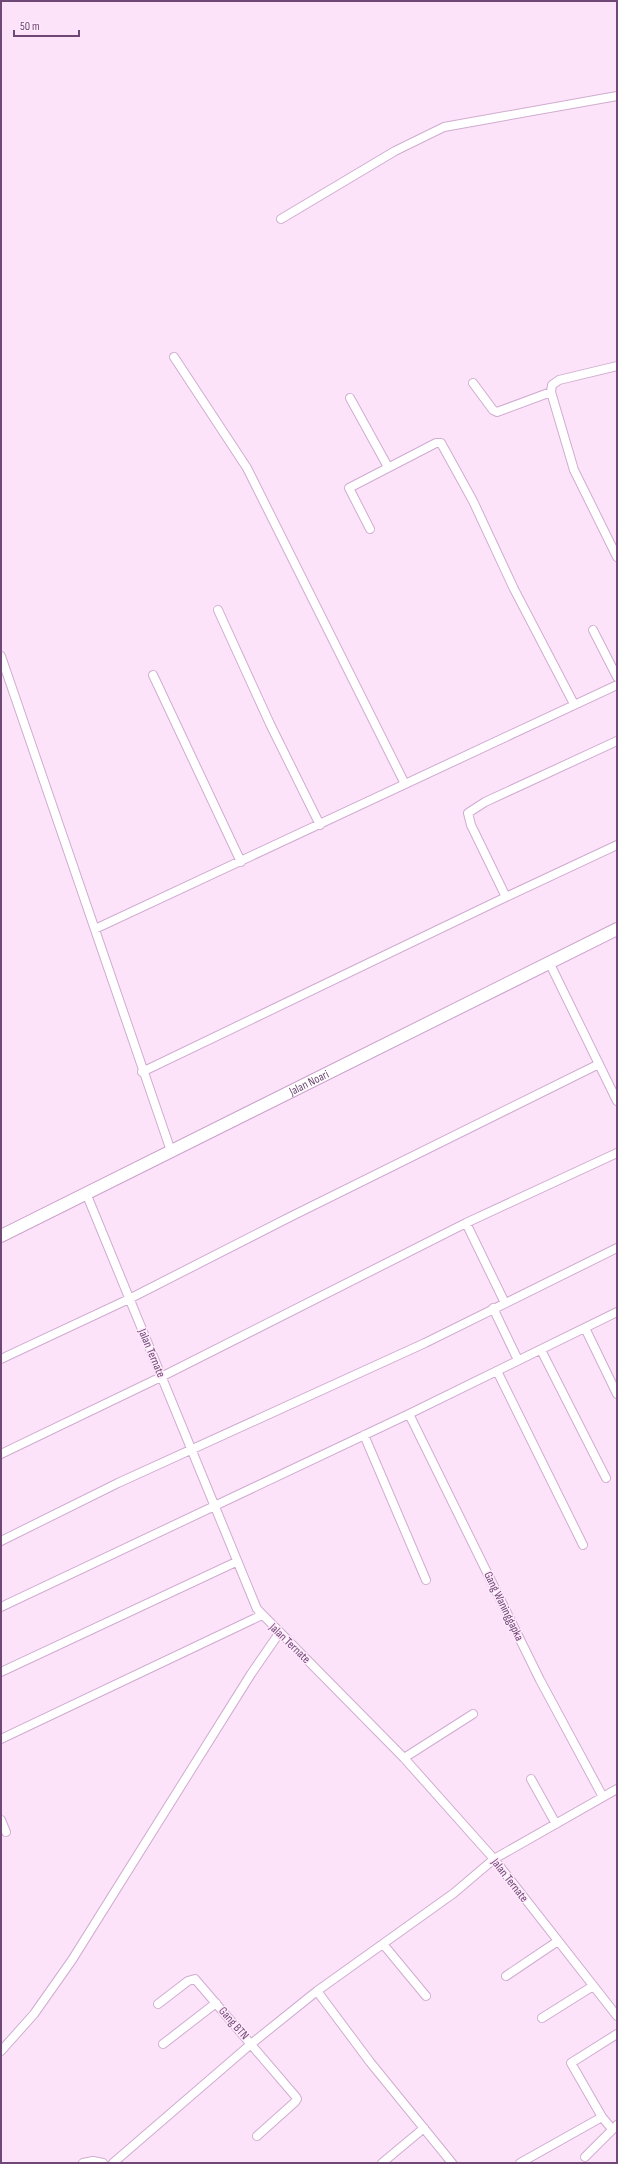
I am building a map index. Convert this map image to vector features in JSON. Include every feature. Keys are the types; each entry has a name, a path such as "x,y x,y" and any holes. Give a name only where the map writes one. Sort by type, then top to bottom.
{"street":[{"path":"281,219 395,151 444,127 617,96"},
{"path":"174,357 247,468 405,784"},
{"path":"617,366 559,380 552,385 551,392 574,470 617,557"},
{"path":"472,382 493,410 497,412 551,392"},
{"path":"350,398 388,467"},
{"path":"370,529 349,489 388,467 436,443 441,443 473,501 514,589 574,704"},
{"path":"218,610 270,724 320,824"},
{"path":"593,630 617,677"},
{"path":"1,656 95,929 142,1072 171,1151"},
{"path":"153,675 241,862"},
{"path":"95,929 617,685"},
{"path":"506,896 471,825 468,813 480,805 617,741"},
{"path":"142,1072 506,896 617,845"},
{"name":"Jalan Noari","path":"1,1236 617,929"},
{"path":"549,962 617,1101"},
{"path":"1,1359 129,1299 290,1216 599,1064"},
{"path":"1,1454 162,1377 466,1223 617,1153"},
{"name":"Jalan Ternate","path":"86,1193 236,1562 253,1602 262,1616 280,1632 404,1758 494,1858 617,2016"},
{"path":"466,1223 505,1303"},
{"path":"1,1541 191,1449 352,1378 617,1248"},
{"path":"493,1308 518,1360"},
{"path":"1,1606 409,1414 617,1312"},
{"path":"585,1328 617,1394"},
{"path":"541,1350 606,1478"},
{"path":"497,1371 583,1544"},
{"name":"Gang Waninggapka","path":"409,1414 540,1680 603,1797"},
{"path":"364,1435 426,1580"},
{"path":"1,1672 236,1562"},
{"path":"1,1740 262,1616"},
{"path":"1,2051 34,2014 72,1960 251,1674 280,1632"},
{"path":"404,1758 473,1714"},
{"path":"531,1779 556,1824"},
{"path":"113,2163 251,2044 317,1991 454,1893 494,1858 617,1789"},
{"path":"1,1820 6,1832"},
{"path":"506,1976 558,1941"},
{"path":"383,1944 426,1996"},
{"name":"Gang BTN","path":"158,2004 193,1979 197,1981 297,2099 257,2136"},
{"path":"542,2018 593,1986"},
{"path":"317,1991 452,2163"},
{"path":"163,2044 216,2003"},
{"path":"585,2157 614,2127 602,2117 571,2063 617,2034"},
{"path":"520,2163 602,2117"},
{"path":"382,2163 424,2128"},
{"path":"83,2163 92,2161 103,2163"}]}
